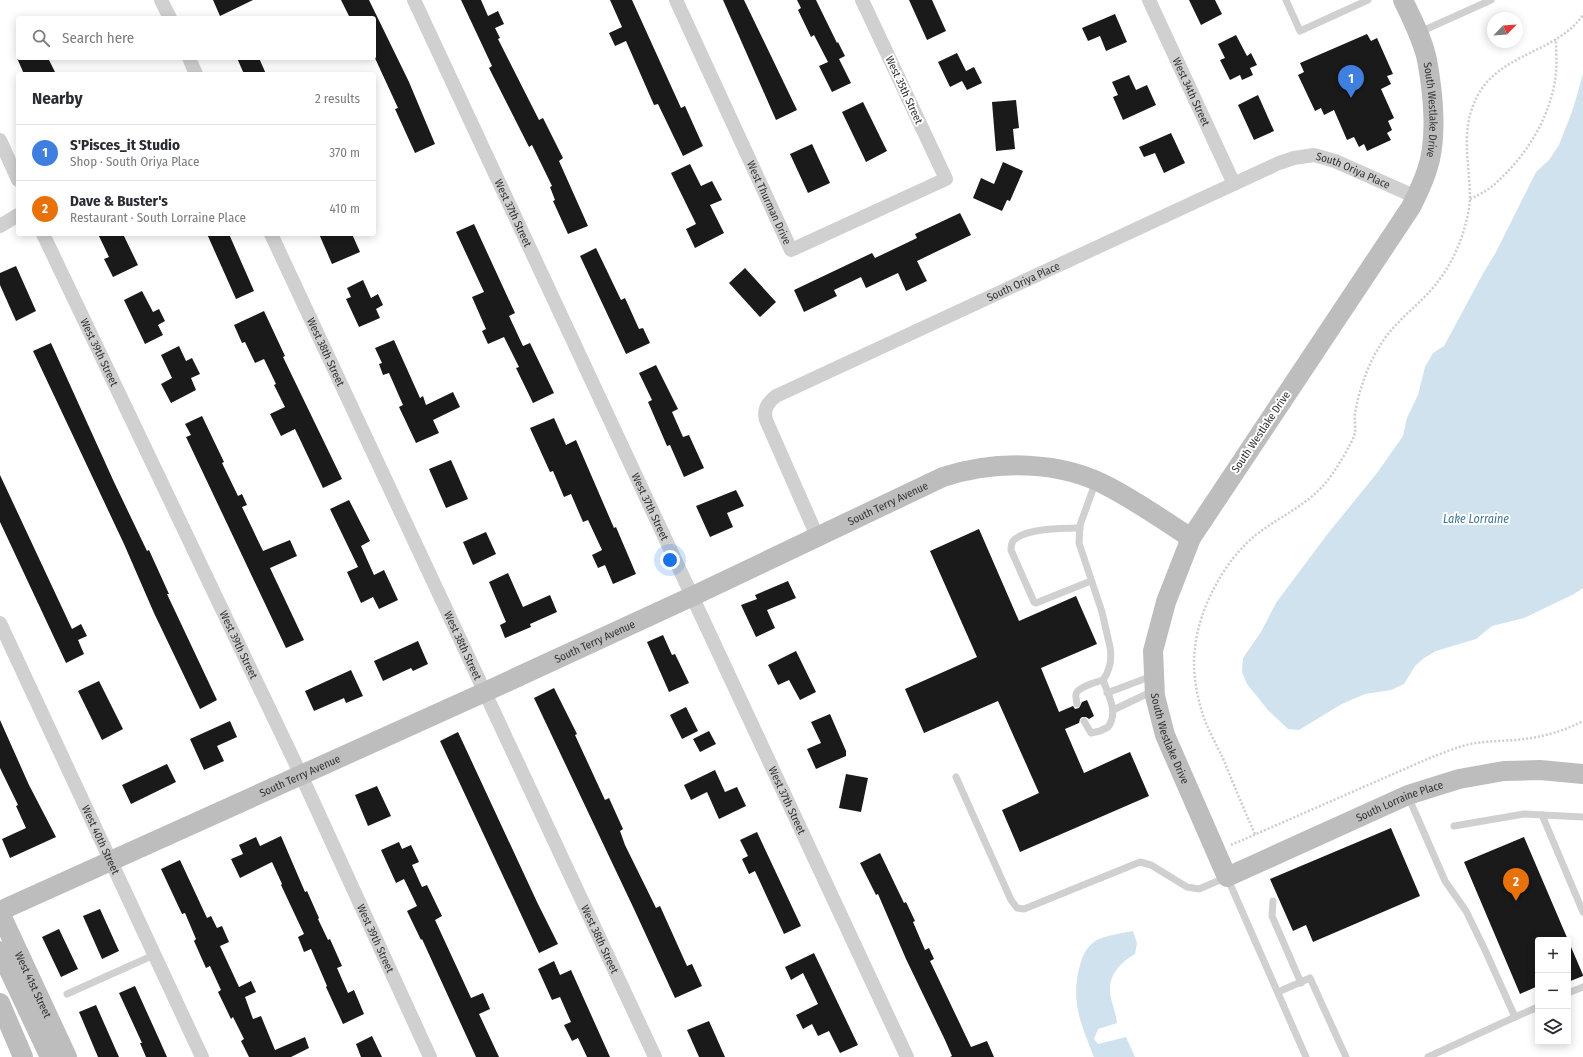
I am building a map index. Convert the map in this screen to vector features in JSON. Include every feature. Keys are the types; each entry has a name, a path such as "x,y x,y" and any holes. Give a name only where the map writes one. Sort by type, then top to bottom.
{"street":[{"path":"162,0 169,16"},
{"name":"West 37th Street","path":"414,0 907,1057"},
{"name":"West Thurman Drive","path":"676,0 791,250 946,179"},
{"name":"West 35th Street","path":"862,0 946,179"},
{"name":"West 34th Street","path":"1149,0 1234,184"},
{"name":"South Westlake Drive","path":"1227,877 1165,735 1155,683 1153,651 1166,602 1191,538 1412,207 1428,169 1433,137 1433,109 1427,59 1418,33 1403,0"},
{"path":"190,60 195,72"},
{"path":"0,140 16,176"},
{"name":"South Oriya Place","path":"817,536 764,414 765,408 772,399 784,391 1278,163 1294,158 1314,155 1335,161 1416,197"},
{"path":"0,226 16,216"},
{"name":"West 39th Street","path":"44,236 302,775 430,1057"},
{"name":"West 38th Street","path":"272,236 655,1057"},
{"name":"South Terry Avenue","path":"0,912 485,692 693,596 943,477 964,470 1008,465 1031,465 1076,473 1111,487 1191,538"},
{"name":"West 40th Street","path":"0,623 202,1057"},
{"name":"South Lorraine Place","path":"1227,877 1408,794 1459,779 1504,771 1540,770 1583,774"},
{"name":"West 41st Street","path":"0,912 67,1057"},
{"path":"0,951 50,1057"},
{"path":"0,1004 23,1054"}],"lane":[{"path":"1286,0 1300,31 1368,0"},
{"path":"1418,33 1491,0"},
{"path":"1077,704 1077,692 1084,687 1103,680 1110,666 1111,652 1102,612 1079,543 1080,528 1096,481"},
{"path":"1080,528 1052,528 1028,533 1014,540 1011,550 1034,602 1036,603 1091,580"},
{"path":"1084,721 1091,733 1100,731 1111,724 1114,717 1113,710 1103,680"},
{"path":"1107,693 1155,683"},
{"path":"1113,710 1155,683"},
{"path":"956,777 1011,900 1017,908 1024,909 1140,862 1151,864 1187,887 1199,889 1227,877 1306,1057"},
{"path":"1408,794 1446,881 1466,912 1515,1017"},
{"path":"1454,826 1524,814 1583,818"},
{"path":"1542,815 1583,912"},
{"path":"1273,901 1272,916 1301,983"},
{"path":"68,994 154,956"},
{"path":"1278,992 1310,978 1346,1057"},
{"path":"1571,992 1583,987"},
{"path":"1428,1057 1535,1008"}],"path":[{"path":"1255,834 1202,712 1194,673 1194,649 1199,625 1208,598 1222,575 1242,548 1257,534 1308,500 1327,481 1338,465 1355,432 1355,415 1366,374 1381,345 1396,325 1433,288 1448,268 1457,250 1464,228 1470,199 1466,142 1467,127 1472,110 1481,90 1495,74 1512,62 1556,39 1578,23 1583,14"},
{"path":"1470,199 1484,192 1500,180 1516,163 1531,142 1541,123 1551,97 1556,73 1556,39"},
{"path":"1216,851 1458,747 1475,743 1517,740 1546,735 1565,730 1583,721"}],"water":[{"name":"Lake Lorraine","path":"1583,74 1583,588 1574,594 1524,618 1492,626 1476,639 1436,651 1424,658 1415,666 1404,684 1391,690 1365,694 1351,700 1299,730 1288,729 1268,710 1247,684 1242,672 1243,658 1261,632 1276,603 1326,536 1377,473 1403,436 1407,418 1418,395 1425,367 1433,353 1444,346 1495,254 1536,172 1549,160 1559,145 1573,109"},
{"path":"1133,931 1137,943 1135,954 1119,967 1110,984 1111,998 1117,1023 1098,1029 1094,1039 1098,1044 1126,1037 1135,1057 1094,1057 1078,1012 1076,990 1081,961 1088,948 1097,940 1110,935"}],"building":[{"path":"213,0 253,0 220,16"},
{"path":"341,0 369,0 409,82 435,144 415,153 395,109 398,108 376,60 376,16 349,16"},
{"path":"461,0 481,0 488,16 498,11 504,24 495,28 500,38 498,39 539,120 543,118 563,158 559,161 588,226 568,234 553,201 555,200 550,187 552,186 532,145 529,147 489,68 492,66"},
{"path":"610,0 632,0 681,108 685,106 703,146 683,156 658,104 654,105 626,41 615,46 609,33 622,27"},
{"path":"723,0 744,0 797,110 776,120"},
{"path":"797,0 816,0 845,56 839,59 851,83 832,92 819,66 828,62 814,35 811,37 798,10 801,8"},
{"path":"909,0 932,0 946,31 927,40"},
{"path":"1189,0 1215,0 1222,14 1201,25"},
{"path":"1115,14 1127,42 1106,51 1100,36 1088,41 1082,28"},
{"path":"1367,34 1371,41 1377,38 1393,74 1387,76 1391,84 1381,89 1394,118 1388,121 1392,130 1387,133 1391,140 1367,151 1364,144 1359,147 1354,137 1347,140 1334,110 1324,115 1321,108 1315,111 1298,75 1304,72 1300,63"},
{"path":"1236,35 1247,56 1251,53 1257,65 1250,68 1253,75 1242,80 1240,75 1230,80 1220,60 1225,58 1218,44"},
{"path":"957,53 966,71 974,67 982,83 967,90 962,81 950,87 938,62"},
{"path":"18,60 49,60 55,72 23,72"},
{"path":"238,60 260,60 265,72 243,72"},
{"path":"1129,75 1136,90 1147,85 1156,105 1123,120 1113,97 1118,95 1112,82"},
{"path":"1258,95 1274,131 1254,140 1238,105"},
{"path":"1016,100 1019,128 1013,129 1015,149 996,151 992,102"},
{"path":"863,102 887,151 866,162 842,112"},
{"path":"1171,133 1185,163 1164,173 1155,153 1144,157 1139,147"},
{"path":"812,144 830,183 808,193 790,154"},
{"path":"1003,162 1023,171 1010,201 1007,200 1002,211 973,198 981,178 994,184"},
{"path":"690,164 701,186 712,181 722,200 710,205 724,233 695,248 686,229 696,224 671,173"},
{"path":"960,213 971,235 917,261 927,281 906,291 898,273 866,288 861,277 834,290 837,296 804,312 794,290 872,253 875,258 917,238 915,234"},
{"path":"474,224 515,313 509,316 523,346 530,343 554,393 533,403 516,368 519,367 504,337 488,344 482,331 486,329 472,297 484,292 456,232"},
{"path":"99,236 124,236 138,265 113,277 104,259 109,257"},
{"path":"208,236 230,236 254,291 236,299"},
{"path":"320,236 353,236 360,252 332,264"},
{"path":"596,248 621,300 625,298 639,329 643,328 650,343 626,354 580,256"},
{"path":"16,266 36,311 16,321 0,285 0,273"},
{"path":"745,268 776,302 760,317 729,283"},
{"path":"363,280 371,298 378,294 383,305 376,309 380,318 359,327 346,299 351,297 347,288"},
{"path":"142,291 153,312 159,309 165,321 158,325 163,335 145,344 124,300"},
{"path":"264,311 285,356 283,357 342,479 323,488 295,429 281,436 270,414 285,407 274,385 276,384 264,359 255,363 245,342 242,343 234,325"},
{"path":"394,340 420,398 423,396 426,405 453,392 460,407 433,420 439,433 416,443 399,407 403,405 389,373 383,375 379,364 382,363 375,348"},
{"path":"51,343 114,482 147,551 149,550 169,594 167,594 217,700 200,709 33,351"},
{"path":"179,346 186,361 192,358 200,374 191,378 196,390 171,403 161,384 172,378 161,355"},
{"path":"656,365 678,409 672,412 683,437 689,435 704,468 684,477 670,445 667,446 648,402 652,400 639,373"},
{"path":"202,416 238,496 242,494 247,505 242,507 263,551 290,540 297,556 270,568 304,640 286,648 186,437 191,435 185,424"},
{"path":"554,418 566,445 576,440 614,528 616,527 636,574 613,584 605,565 598,568 592,555 602,550 588,520 583,522 571,494 564,497 553,471 550,472 530,428"},
{"path":"451,460 468,499 446,508 429,469"},
{"path":"0,475 72,629 81,624 87,636 78,640 84,654 66,663 0,522"},
{"path":"736,490 744,506 727,513 733,527 710,537 696,506"},
{"path":"349,500 370,541 361,546 374,575 384,570 398,600 379,609 373,597 361,603 347,572 358,567 330,509"},
{"path":"979,529 1019,621 1076,596 1097,644 1041,668 1059,712 1073,706 1075,709 1079,708 1082,702 1087,700 1094,716 1089,719 1082,717 1079,723 1065,729 1084,773 1130,752 1149,796 1020,852 1002,810 1039,793 998,701 924,733 905,689 977,657 930,551"},
{"path":"486,532 496,554 473,565 463,542"},
{"path":"508,573 523,607 550,595 557,612 530,624 531,627 505,638 500,625 506,622 489,582"},
{"path":"788,581 796,598 767,610 775,628 756,637 741,605 757,599 755,595"},
{"path":"663,635 672,655 675,654 689,683 669,692 647,642"},
{"path":"418,641 428,664 413,671 411,668 383,681 374,661"},
{"path":"796,651 816,692 800,700 789,680 778,685 768,665"},
{"path":"351,670 363,696 346,703 344,698 314,711 305,691"},
{"path":"99,681 123,729 102,740 78,691"},
{"path":"554,688 577,734 575,735 605,800 609,798 623,829 620,831 625,845 656,908 660,906 687,966 692,964 702,986 675,998 534,698"},
{"path":"686,707 698,731 682,739 670,715"},
{"path":"830,714 846,751 846,756 816,769 807,749 821,743 811,722"},
{"path":"0,720 29,785 56,837 10,858 2,839 26,828 16,806 18,805 0,768"},
{"path":"230,721 237,737 217,746 224,761 204,770 190,739"},
{"path":"709,731 716,744 700,752 693,739"},
{"path":"458,732 558,944 539,953 440,741"},
{"path":"167,764 176,782 131,804 122,785"},
{"path":"715,770 725,792 737,787 746,806 719,819 707,792 691,800 684,785"},
{"path":"846,774 868,778 861,812 839,808"},
{"path":"377,786 391,816 368,826 355,795"},
{"path":"1391,828 1420,896 1313,942 1306,925 1293,931 1270,879"},
{"path":"757,832 801,926 784,934 755,871 749,874 742,859 748,856 740,840"},
{"path":"281,836 305,892 307,891 319,918 318,919 328,940 330,939 342,966 337,968 348,993 354,990 364,1014 343,1024 311,949 304,952 298,937 304,934 272,862 240,878 231,859 243,854 239,845 256,837 260,846"},
{"path":"1524,837 1567,937 1535,937 1535,987 1520,994 1464,862"},
{"path":"399,842 402,849 411,845 419,862 412,865 422,887 427,885 442,916 435,920 471,998 483,993 490,1009 479,1014 499,1057 476,1057 422,939 421,940 407,911 417,906 404,879 396,883 381,850"},
{"path":"880,853 904,903 906,902 915,921 913,922 925,950 929,948 934,959 930,961 971,1047 987,1041 994,1057 950,1057 952,1056 945,1040 906,959 878,894 876,895 860,863"},
{"path":"180,860 207,918 211,916 217,928 222,926 229,942 220,946 239,987 251,981 256,992 245,997 253,1019 261,1016 275,1050 305,1037 309,1048 291,1057 249,1057 241,1041 244,1039 233,1017 231,1019 218,992 221,990 210,966 206,968 194,941 196,939 185,913 182,914 161,869"},
{"path":"100,909 119,951 102,959 83,916"},
{"path":"59,929 78,969 61,977 42,937"},
{"path":"1571,947 1583,975 1571,981"},
{"path":"814,953 858,1045 840,1053 829,1031 818,1036 812,1024 803,1029 796,1015 818,1004 803,973 791,980 785,967"},
{"path":"554,961 560,975 571,970 610,1057 587,1057 578,1038 572,1041 564,1025 571,1022 560,997 552,1000 538,969"},
{"path":"135,986 167,1057 146,1057 140,1043 142,1043 119,993"},
{"path":"96,1005 119,1057 98,1057 79,1012"},
{"path":"709,1021 725,1057 699,1057 687,1030"},
{"path":"372,1036 382,1057 361,1057 356,1044"}],"place":[{"name":"S'Pisces_it Studio","path":"1351,98"},
{"name":"Dave & Buster's","path":"1516,901"}]}
